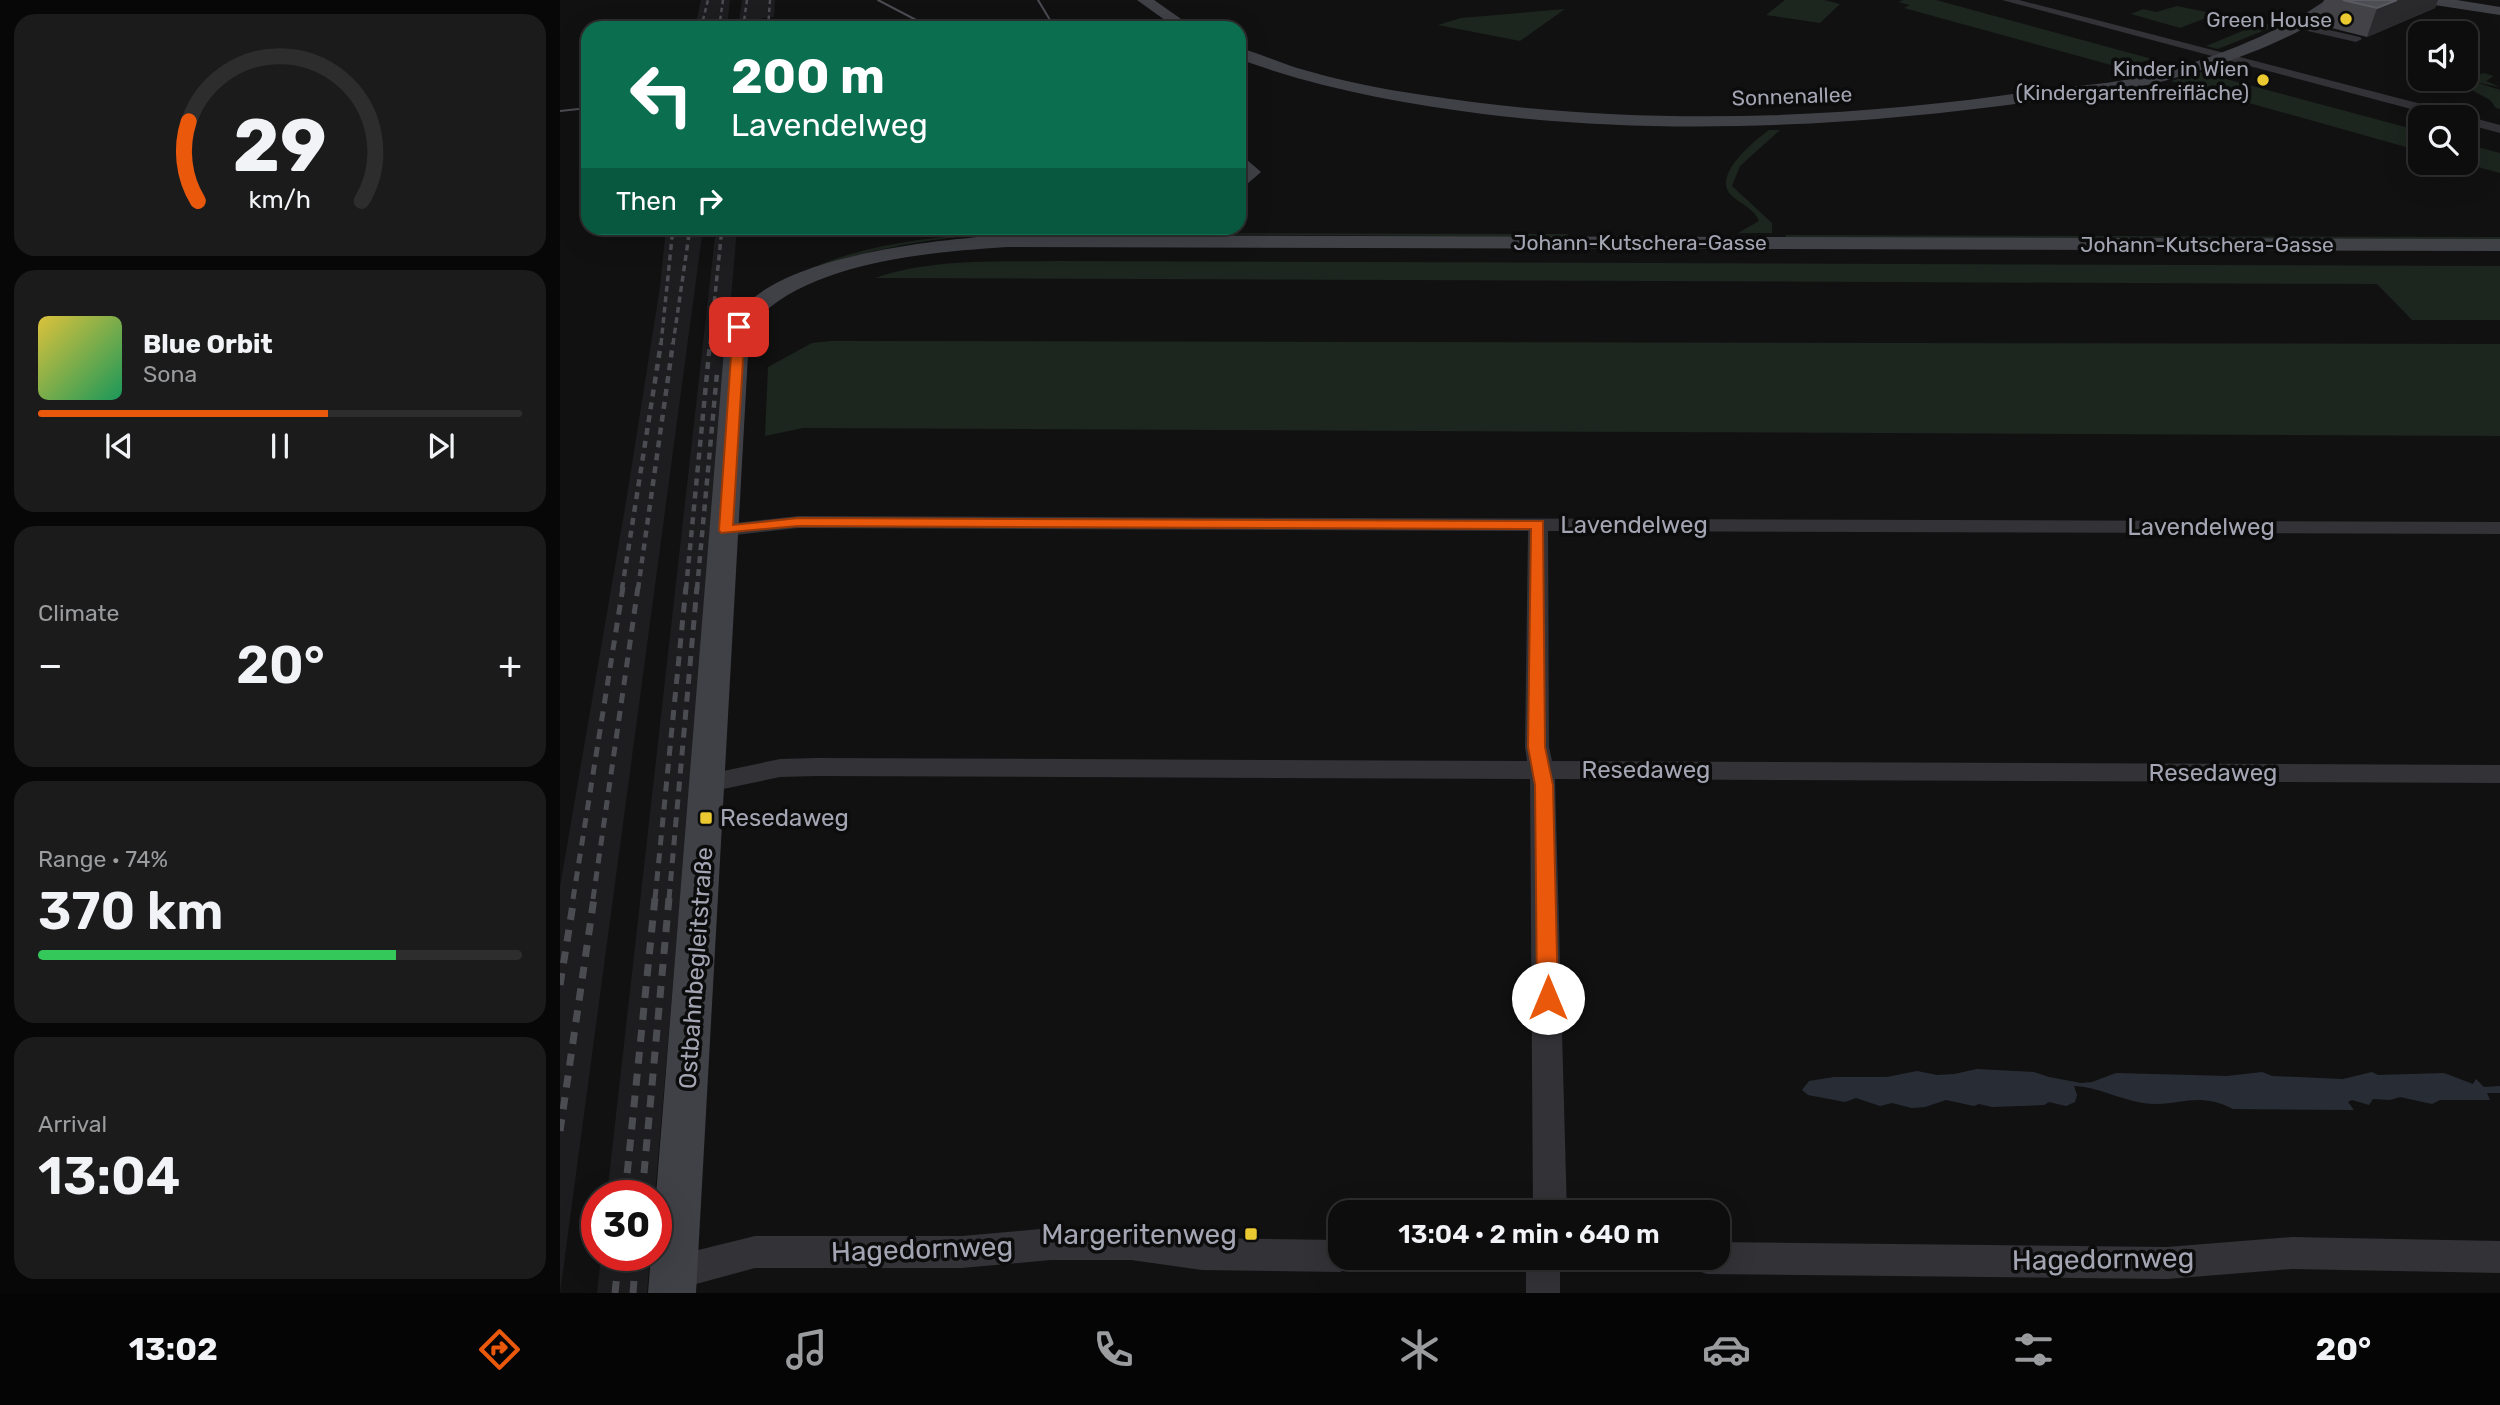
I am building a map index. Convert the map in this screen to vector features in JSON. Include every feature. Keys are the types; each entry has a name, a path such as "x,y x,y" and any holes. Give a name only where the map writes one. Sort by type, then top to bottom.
{"street":[{"path":"1144,0 1176,21"},
{"path":"2007,0 2410,105"},
{"name":"Sonnenallee","path":"1246,56 1269,65 1353,88 1483,109 1609,120 1716,121 1871,115 2001,102 2143,82 2294,25 2336,0"},
{"path":"2428,0 2500,11"},
{"path":"2061,14 2087,6"},
{"path":"2294,25 2356,40"},
{"path":"1246,72 1269,65"},
{"path":"2478,123 2500,129"},
{"path":"1117,241 1129,235"},
{"name":"Johann-Kutschera-Gasse","path":"787,288 827,271 879,256 966,242 2500,245"},
{"name":"Ostbahnbegleitstraße","path":"673,1283 739,327 758,307 787,288"},
{"name":"Lavendelweg","path":"726,530 798,522 2500,528"},
{"path":"1538,524 1537,747 1541,770 1547,938 1550,1200"},
{"name":"Resedaweg","path":"709,783 780,768 2500,774"},
{"name":"Hagedornweg","path":"673,1283 755,1252 962,1252 1051,1244 1131,1244 1202,1254 1328,1256"},
{"name":"Hagedornweg","path":"1730,1258 2167,1262 2208,1256 2347,1252 2500,1257"},
{"path":"1543,1270 1543,1293"}],"shaded area":[{"path":"701,0 730,0 728,21 696,21"},
{"path":"742,0 775,0 774,17 739,21"},
{"path":"1785,0 1824,0 1840,4 1820,23 1766,15"},
{"path":"1936,0 2152,59 2122,68 1904,8 1910,5 1898,2"},
{"path":"2177,6 2216,14 2180,28 2131,14 2143,9 2156,12"},
{"path":"1565,9 1520,41 1438,25 1461,18"},
{"path":"2262,23 2268,24 2270,28 2218,49 2206,46"},
{"path":"2200,72 2408,128 2408,148 2171,81"},
{"path":"2483,73 2494,76 2486,81 2500,87 2478,83 2478,75"},
{"path":"2478,83 2500,90 2500,109 2474,91 2478,91"},
{"path":"1769,130 1780,130 1740,166 1732,186 1772,223 1772,233 1738,233 1759,221 1750,209 1731,195 1727,178 1737,159"},
{"path":"2478,147 2500,153 2500,173 2478,167"},
{"path":"1246,233 1568,234 1567,237 1246,235"},
{"path":"665,235 702,235 560,1293 560,887 660,287"},
{"path":"715,235 736,235 656,1180 609,1180"},
{"path":"1000,235 924,241 874,251 801,273 873,248 948,237"},
{"path":"1785,235 2500,237 2500,240 1787,238"},
{"path":"1059,261 2500,266 2500,320 2412,320 2377,284 875,278 943,264"},
{"path":"812,343 2500,344 2500,436 803,428 765,436 768,367"},
{"path":"1977,1069 2034,1072 2081,1083 2116,1073 2227,1076 2262,1072 2272,1076 2343,1079 2372,1072 2378,1075 2444,1073 2473,1084 2476,1079 2484,1087 2500,1086 2500,1093 2487,1093 2490,1100 2440,1100 2432,1104 2400,1097 2390,1100 2373,1099 2369,1105 2352,1100 2348,1102 2354,1110 2233,1109 2220,1103 2197,1100 2143,1103 2074,1086 2077,1095 2075,1102 2066,1106 2049,1102 2044,1105 1992,1107 1946,1100 1912,1108 1892,1103 1880,1106 1856,1098 1845,1102 1808,1095 1802,1090 1809,1081 1834,1077 1887,1077 1917,1071 1937,1075"},
{"path":"599,1271 649,1271 647,1293 597,1293"}],"building":[{"path":"2343,0 2397,0 2377,8"}],"tram line":[{"path":"878,0 918,21"},
{"path":"1038,0 1049,21"},
{"path":"560,111 581,109"}],"railway":[{"path":"703,21 708,0"},
{"path":"720,21 723,0"},
{"path":"744,21 747,0"},
{"path":"768,21 770,0"},
{"path":"661,344 672,235"},
{"path":"673,344 689,235"},
{"path":"710,344 721,235"},
{"path":"622,589 661,343"},
{"path":"638,589 673,343"},
{"path":"686,589 710,343"},
{"path":"697,589 717,373"},
{"path":"573,899 623,587"},
{"path":"593,899 638,587"},
{"path":"655,899 686,587"},
{"path":"669,899 697,587"},
{"path":"560,985 574,898"},
{"path":"560,1131 594,898"},
{"path":"627,1180 655,898"},
{"path":"643,1180 669,898"},
{"path":"615,1293 617,1271"},
{"path":"633,1293 635,1271"}],"place":[{"name":"Green House","path":"2346,19"},
{"name":"Kinder in Wien (Kindergartenfreifläche)","path":"2263,80"},
{"name":"Resedaweg","path":"706,818"},
{"name":"Margeritenweg","path":"1251,1234"}],"route":[{"path":"739,327 726,530 798,522 1538,524 1537,747 1544,785 1548,998"}]}
